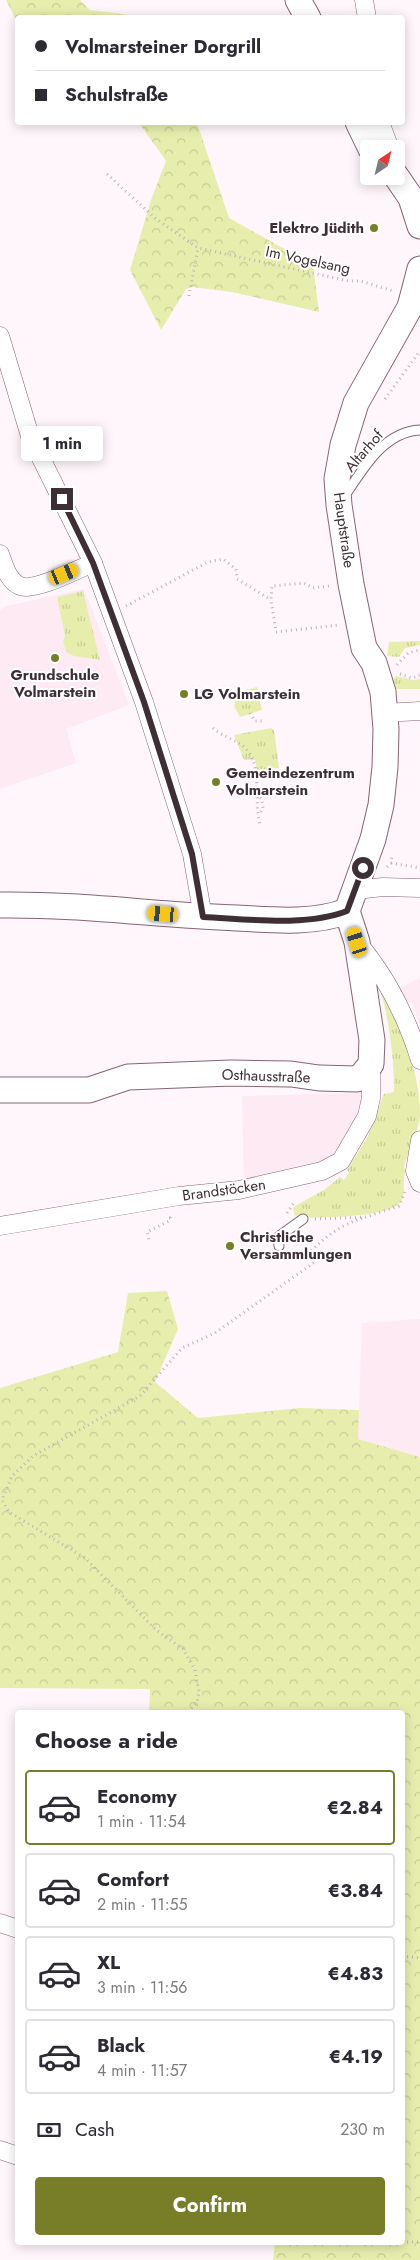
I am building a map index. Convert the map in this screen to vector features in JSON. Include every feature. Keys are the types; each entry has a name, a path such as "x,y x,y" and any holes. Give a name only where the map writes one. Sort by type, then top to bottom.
{"street":[{"path":"298,0 306,15"},
{"path":"364,0 366,15"},
{"path":"360,125 367,140"},
{"path":"381,125 387,140"},
{"path":"403,185 419,216"},
{"name":"Hauptstraße","path":"351,900 373,840 381,805 385,768 384,713 383,692 374,663 364,648 351,584 337,479 343,445 356,403 413,297 420,269"},
{"path":"0,336 30,436 93,563 144,702 192,854 203,917"},
{"path":"0,554 9,576 20,586 33,588 93,563"},
{"path":"384,713 420,711"},
{"path":"0,905 84,907 203,917 262,919 329,918 351,900 383,887 420,888"},
{"path":"351,900 372,1040 371,1064"},
{"path":"357,942 377,966 405,1021 420,1060"},
{"name":"Osthausstraße","path":"0,1090 89,1090 128,1077 231,1073 291,1074 319,1078 357,1079 371,1064"},
{"name":"Brandstöcken","path":"0,1226 179,1196 239,1190 322,1171 341,1161 367,1116 372,1098 371,1064"},
{"path":"418,1177 420,1140"},
{"path":"0,1923 15,1928"},
{"path":"0,2150 15,2155"}],"lane":[{"name":"Altarhof","path":"339,505 363,470 393,438 409,430 420,430"},
{"path":"279,1246 278,1240 280,1235 303,1219"}],"path":[{"name":"Im Vogelsang","path":"107,174 156,219 198,248 349,281 361,281 413,297"},
{"path":"189,296 198,248"},
{"path":"124,606 208,562 223,559 236,568 236,579 271,600"},
{"path":"351,584 313,588 304,584 272,586 271,600 276,632 360,623"},
{"path":"420,650 408,653 397,664 396,671 412,678 420,675"},
{"path":"250,713 255,721 266,721"},
{"path":"213,728 223,737 242,746 255,762 257,816 260,824"},
{"path":"391,863 420,868"},
{"path":"190,1710 197,1702 199,1692 195,1670 183,1649 156,1630 85,1558 9,1512 2,1500 12,1476 32,1456 140,1396 182,1348 215,1333 318,1259 303,1259 327,1234 350,1222 399,1206 406,1188 406,1174 418,1177"},
{"path":"283,1218 295,1201"},
{"path":"303,1219 366,1217"},
{"path":"405,1956 420,1958"},
{"path":"405,2242 420,2242"}],"shaded area":[{"name":"Grundschule Volmarstein","path":"84,589 129,705 66,729 76,763 0,789 0,610 7,606"},
{"path":"420,978 420,1024 412,1002 405,1004 397,989"},
{"path":"365,1093 364,1108 344,1145 332,1156 319,1163 244,1182 242,1096"},
{"path":"420,1319 420,1457 358,1439 362,1323"}],"green space":[{"path":"6,0 80,0 90,10 130,15 15,15 15,18"},
{"path":"140,125 198,125 229,218 313,265 319,312 232,292 192,287 186,289 161,330 130,270 152,197 166,161"},
{"path":"83,591 100,660 74,656 66,652 63,641 65,636 57,597"},
{"path":"420,641 420,645 405,648 399,657 387,656 389,642"},
{"path":"396,676 413,680 420,679 420,689 394,689 392,682"},
{"path":"257,687 262,710 240,717 234,706 238,692"},
{"path":"271,728 274,730 279,768 257,770 255,760 244,760 234,735"},
{"path":"376,974 406,1042 419,1097 420,1116 404,1167 406,1171 403,1197 395,1207 371,1214 304,1218 302,1215 295,1216 293,1209 295,1206 324,1190 340,1177 344,1180 349,1173 347,1170 368,1136 384,1094 394,1092 390,1033"},
{"path":"167,1291 178,1329 155,1382 198,1418 300,1408 359,1410 358,1439 420,1457 420,2260 273,2260 275,2245 405,2245 405,1710 149,1710 150,1689 0,1688 0,1388 118,1352 128,1293"}],"place":[{"name":"Elektro Jüdith","path":"374,228"},
{"name":"Grundschule Volmarstein","path":"55,658"},
{"name":"LG Volmarstein","path":"184,694"},
{"name":"Gemeindezentrum Volmarstein","path":"216,782"},
{"name":"Christliche Versammlungen","path":"230,1246"}],"route":[{"path":"62,499 93,563 144,702 192,854 203,917 262,919 329,918 347,911 363,868"}]}
